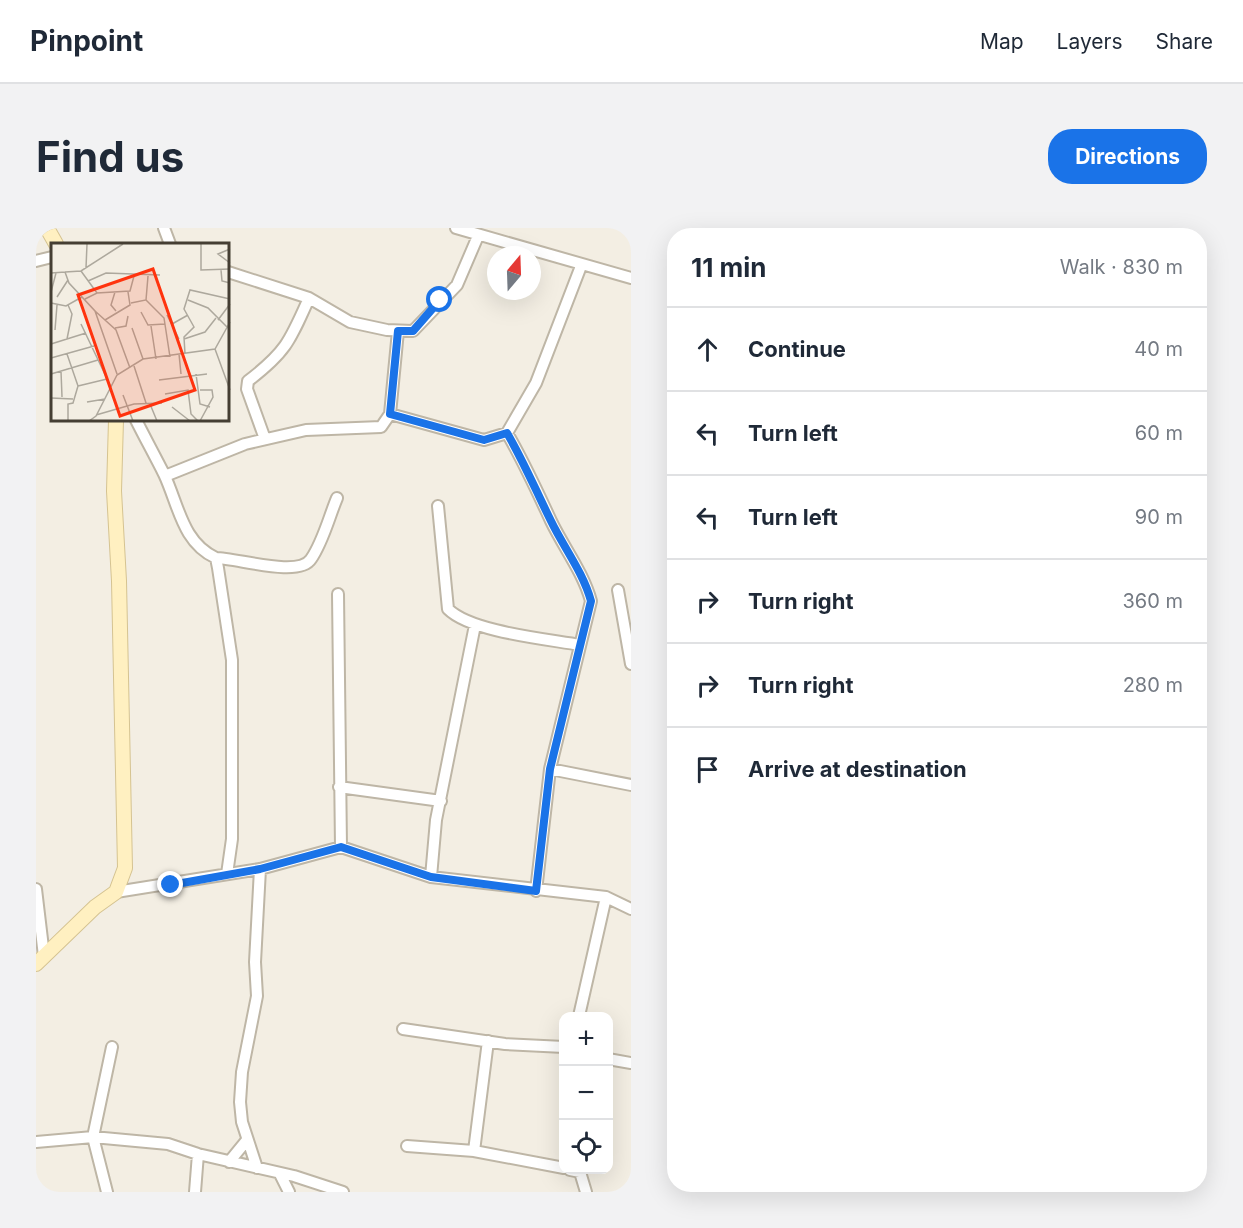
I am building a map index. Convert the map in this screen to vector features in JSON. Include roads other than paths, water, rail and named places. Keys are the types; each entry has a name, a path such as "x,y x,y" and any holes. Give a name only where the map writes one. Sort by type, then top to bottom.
{"street":[{"path":"47,228 55,243"},
{"path":"164,228 170,243"},
{"path":"456,228 581,266 631,278"},
{"path":"230,273 309,298 350,322 398,331 413,331 457,285 478,236"},
{"path":"36,261 51,258"},
{"path":"390,414 484,440 507,433 536,383 581,266"},
{"path":"266,439 246,389 248,381 281,352 291,339 309,298"},
{"path":"165,476 245,444 306,430 381,428 390,414 398,331"},
{"path":"116,422 114,491 119,581 125,868 116,892"},
{"path":"137,422 165,476 174,505 196,546 216,558 234,558 289,569 301,567 311,561 337,498"},
{"path":"507,433 527,466 551,522 586,584 591,601 550,769 536,891"},
{"path":"438,506 448,609 456,616 476,625 580,645"},
{"path":"216,558 232,660 232,839 227,874"},
{"path":"618,590 631,664"},
{"path":"338,594 341,847"},
{"path":"431,877 436,820 476,625"},
{"path":"550,769 631,785"},
{"path":"339,787 441,801"},
{"path":"40,960 95,907 116,892 260,869 341,847 431,877 536,891 606,897 631,909"},
{"path":"256,1168 247,1140 240,1102 242,1072 257,996 255,962 260,869"},
{"path":"36,896 40,960"},
{"path":"580,1012 606,897"},
{"path":"403,1029 488,1041 559,1047"},
{"path":"474,1150 488,1041"},
{"path":"107,1192 93,1137 112,1047"},
{"path":"613,1060 631,1063"},
{"path":"36,1142 93,1137 168,1144 343,1192"},
{"path":"230,1162 247,1140"},
{"path":"407,1146 474,1150 559,1167"},
{"path":"195,1192 198,1154"},
{"path":"280,1174 289,1192"},
{"path":"581,1174 586,1192"}]}
